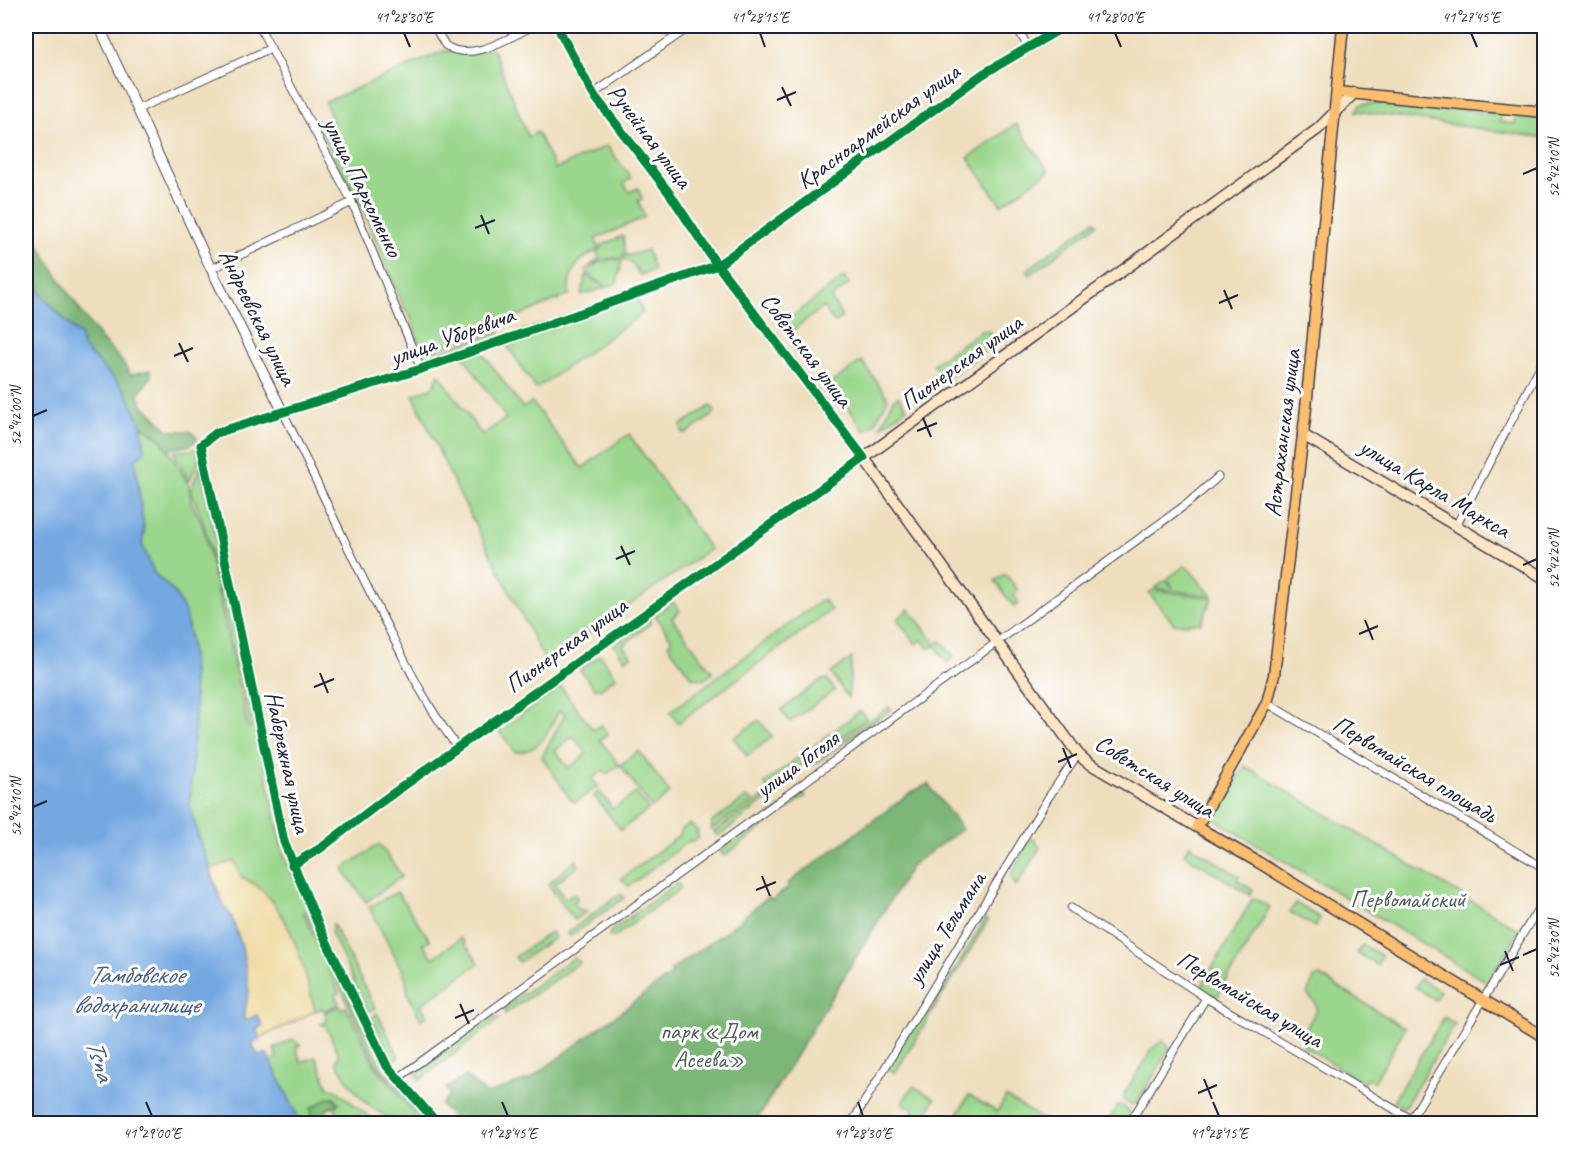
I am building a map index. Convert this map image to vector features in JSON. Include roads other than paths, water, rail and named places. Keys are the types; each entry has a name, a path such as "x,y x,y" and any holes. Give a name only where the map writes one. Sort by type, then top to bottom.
{"main road":[{"name":"Астраханская улица","path":"1197,827 1267,703 1275,668 1303,435 1343,26"},
{"path":"1338,92 1545,112"},
{"name":"Пионерская улица","path":"864,458 1318,129 1353,93"},
{"name":"улица Карла Маркса","path":"1303,435 1545,578"},
{"name":"Советская улица","path":"864,458 1078,754 1545,1037"}],"street":[{"name":"Андреевская улица","path":"99,26 211,269 283,412 346,546 417,684 458,748"},
{"name":"улица Пархоменко","path":"259,26 352,202 421,369"},
{"path":"434,26 445,45 461,51 488,47 533,26"},
{"name":"Ручейная улица","path":"558,26 593,94 669,194 718,265"},
{"path":"593,94 691,26"},
{"path":"1016,26 1028,47"},
{"name":"Красноармейская улица","path":"718,265 983,74 1065,26"},
{"path":"138,109 271,48"},
{"path":"211,269 352,202"},
{"name":"улица Уборевича","path":"201,445 216,433 421,369 718,265"},
{"name":"Советская улица","path":"718,265 864,458"},
{"path":"1456,526 1545,359"},
{"name":"Набережная улица","path":"201,445 284,842 292,865 387,1066 438,1124"},
{"name":"Пионерская улица","path":"292,865 321,848 864,458"},
{"name":"улица Гоголя","path":"397,1079 998,643 1188,503 1218,477"},
{"name":"Первомайская площадь","path":"1267,703 1545,868"},
{"name":"улица Тельмана","path":"851,1124 1058,781 1078,754"},
{"path":"1410,1121 1545,899"},
{"name":"Первомайская улица","path":"1071,908 1206,998 1410,1121"},
{"path":"1129,1124 1206,998"}],"water":[{"name":"Тамбовское водохранилище","path":"26,262 41,295 81,337 83,347 125,390 141,425 145,451 135,460 144,531 142,544 154,573 174,592 185,612 191,644 195,715 190,805 218,895 232,918 242,947 249,991 243,1018 245,1021 257,1015 263,1026 256,1029 260,1038 252,1045 258,1055 267,1054 301,1123 26,1123"}],"park label":[{"name":"Первомайский","path":"1408,899"},
{"name":"парк «Дом Асеева»","path":"709,1045"}],"water label":[{"name":"Tsna","path":"100,1060"}]}
